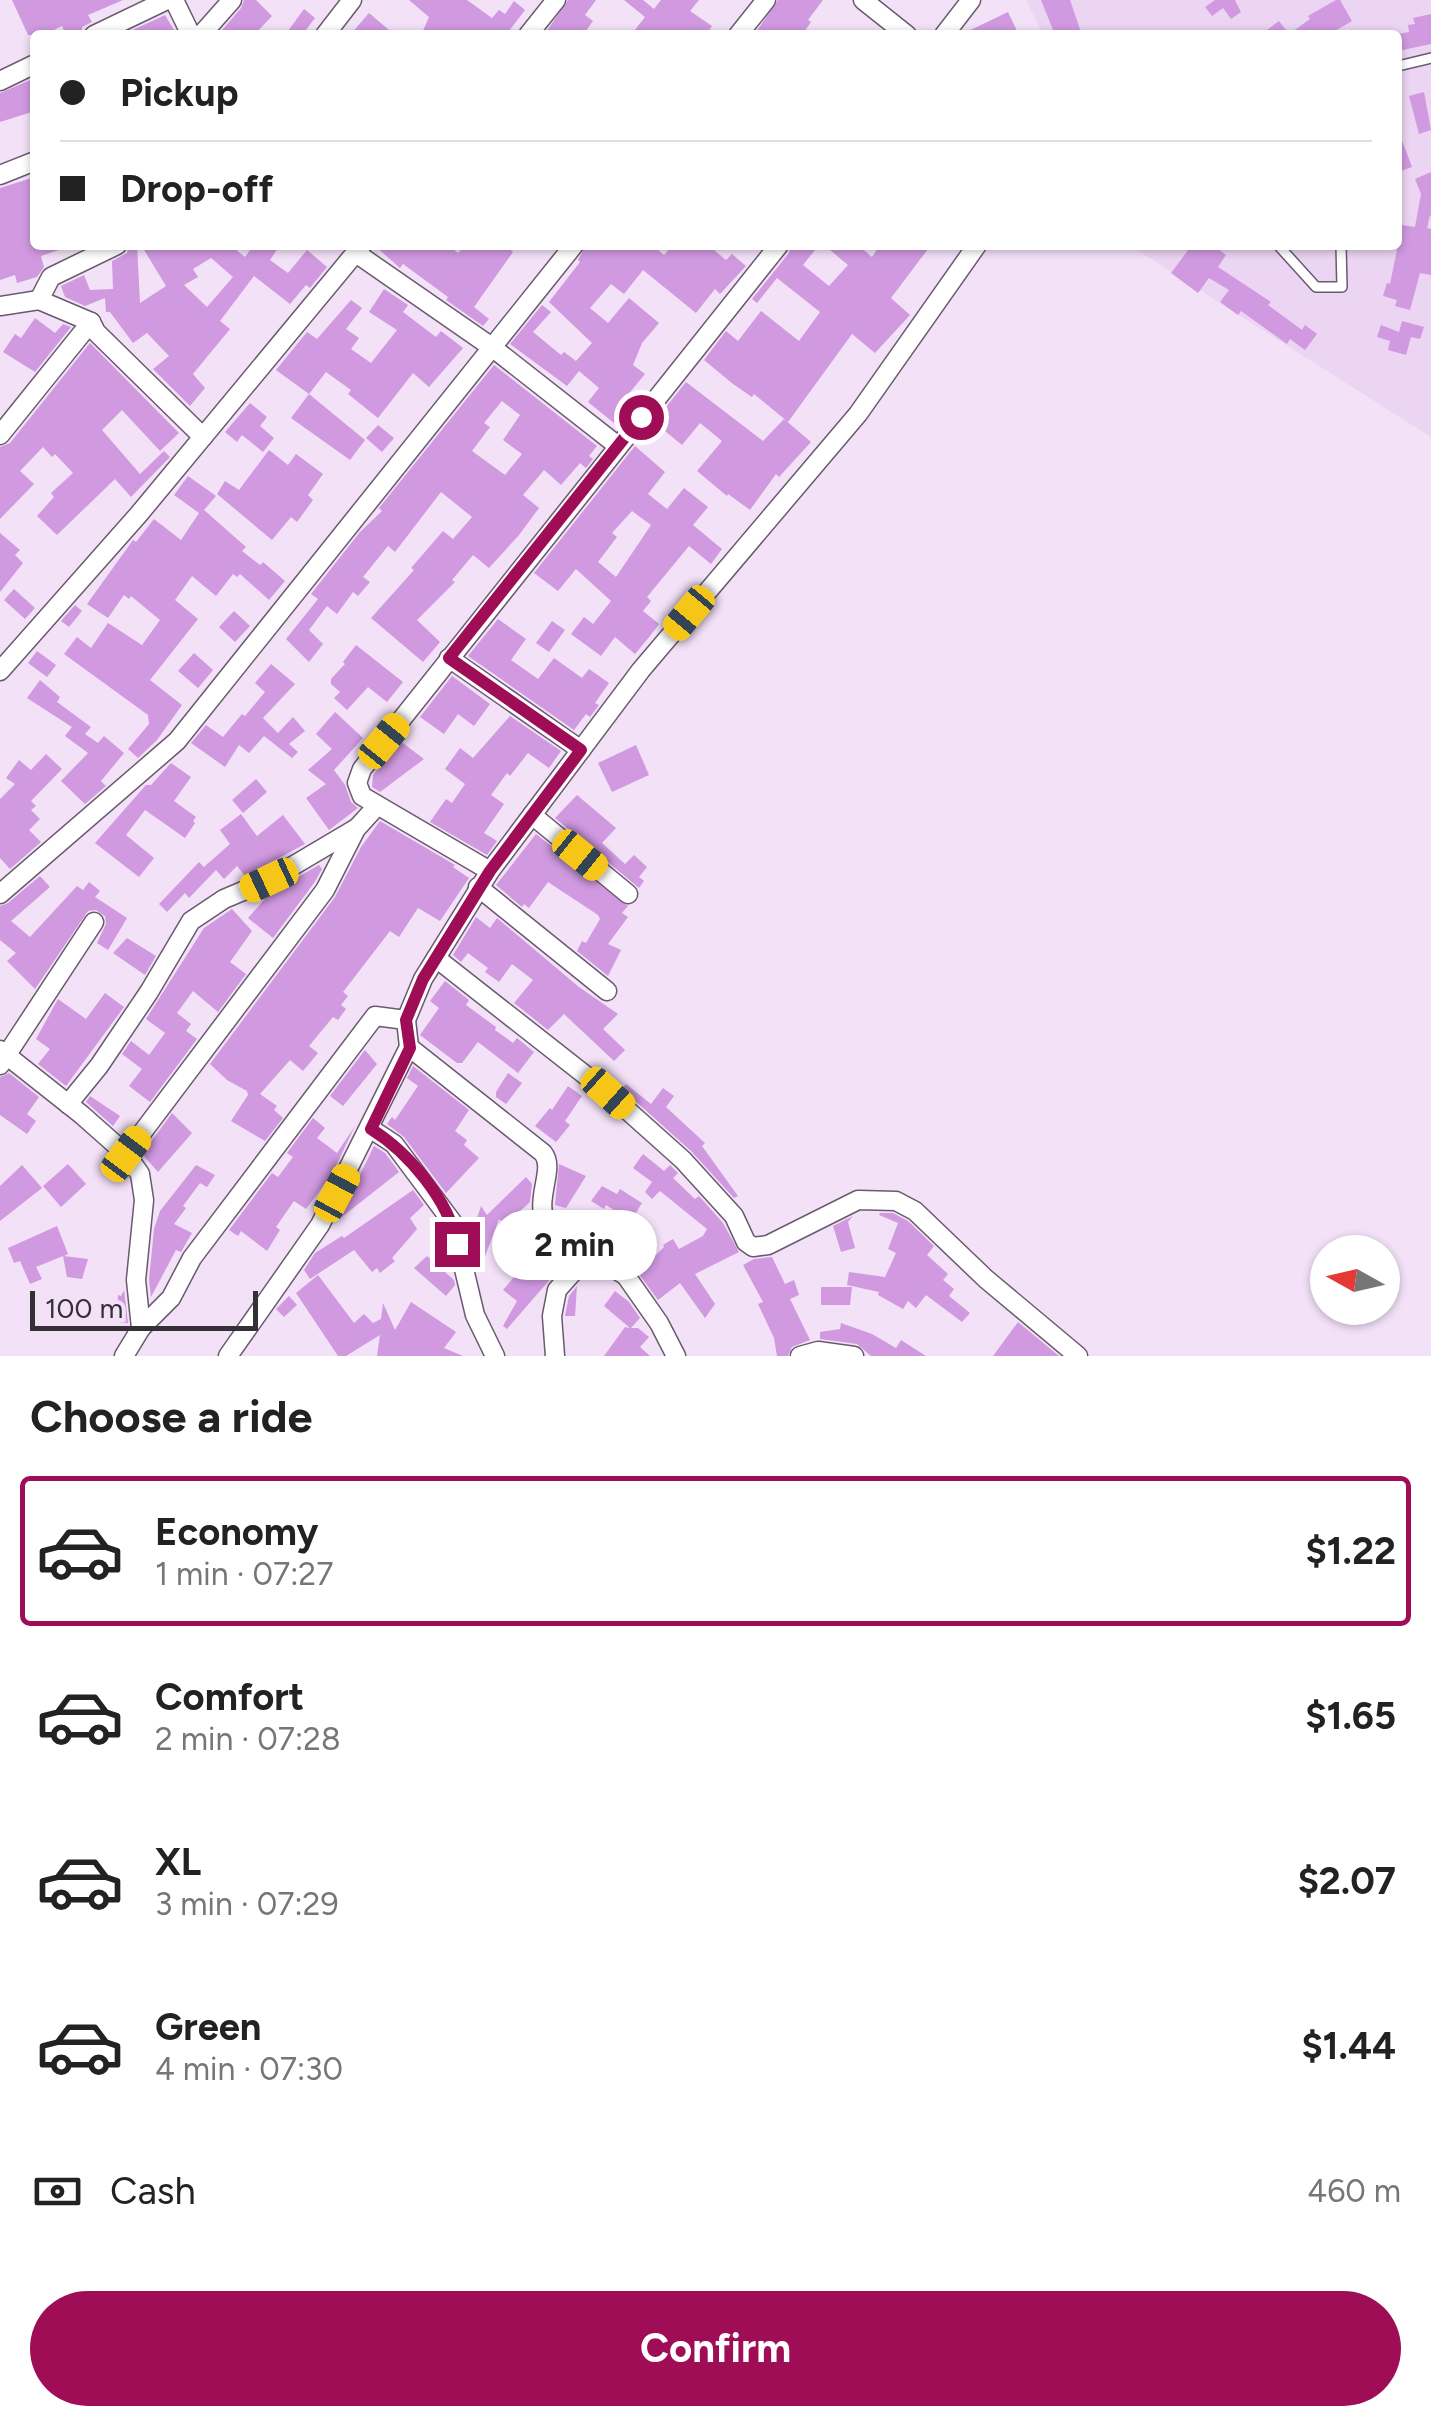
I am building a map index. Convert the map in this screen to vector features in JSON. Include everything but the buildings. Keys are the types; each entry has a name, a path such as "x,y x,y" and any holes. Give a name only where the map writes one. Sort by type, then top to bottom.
{"street":[{"path":"105,30 170,0 188,30"},
{"path":"205,30 232,0"},
{"path":"329,30 352,0"},
{"path":"532,30 556,0"},
{"path":"742,30 766,0"},
{"path":"862,0 901,30"},
{"path":"948,30 971,0"},
{"path":"0,81 30,66"},
{"path":"0,175 30,163"},
{"path":"39,300 51,277 107,250"},
{"path":"0,671 358,250"},
{"path":"360,250 618,446"},
{"path":"0,894 177,741 570,250"},
{"path":"490,871 362,796 357,783 362,769 775,250"},
{"path":"228,1356 320,1224 371,1129 410,1048 406,1020 423,979 478,887 641,670 858,414 973,250"},
{"path":"0,306 39,300 91,322 96,332 203,437"},
{"path":"0,435 91,322"},
{"path":"449,658 581,750"},
{"path":"126,1154 325,890 356,829 376,807"},
{"path":"532,815 628,894"},
{"path":"68,1104 150,992 191,921 224,899 269,880 356,829"},
{"path":"478,887 607,991"},
{"path":"94,922 2,1057 68,1104 126,1154 140,1174 144,1200 136,1280 141,1328"},
{"path":"436,958 608,1093 683,1160 734,1216 752,1248 768,1245 858,1200 896,1201 915,1211 986,1279 1078,1356"},
{"path":"124,1356 141,1328 171,1298 192,1258 375,1016 406,1020"},
{"path":"410,1048 543,1153 548,1164 540,1202 546,1225 626,1276 659,1323 676,1356"},
{"path":"371,1129 394,1144 453,1223 475,1316 495,1356"},
{"path":"555,1356 552,1316 557,1290 574,1272 586,1250"},
{"path":"800,1356 818,1351 854,1356"}],"lane":[{"path":"1402,65 1431,58"},
{"path":"1283,250 1316,287 1342,286 1341,250"}],"shaded area":[{"path":"1026,0 1431,0 1431,437 1137,250 1402,250 1402,30 1041,30"}],"route":[{"path":"457,1244 453,1223 423,1179 394,1144 371,1129 410,1048 406,1020 423,979 478,887 581,750 449,658 641,417"}]}
